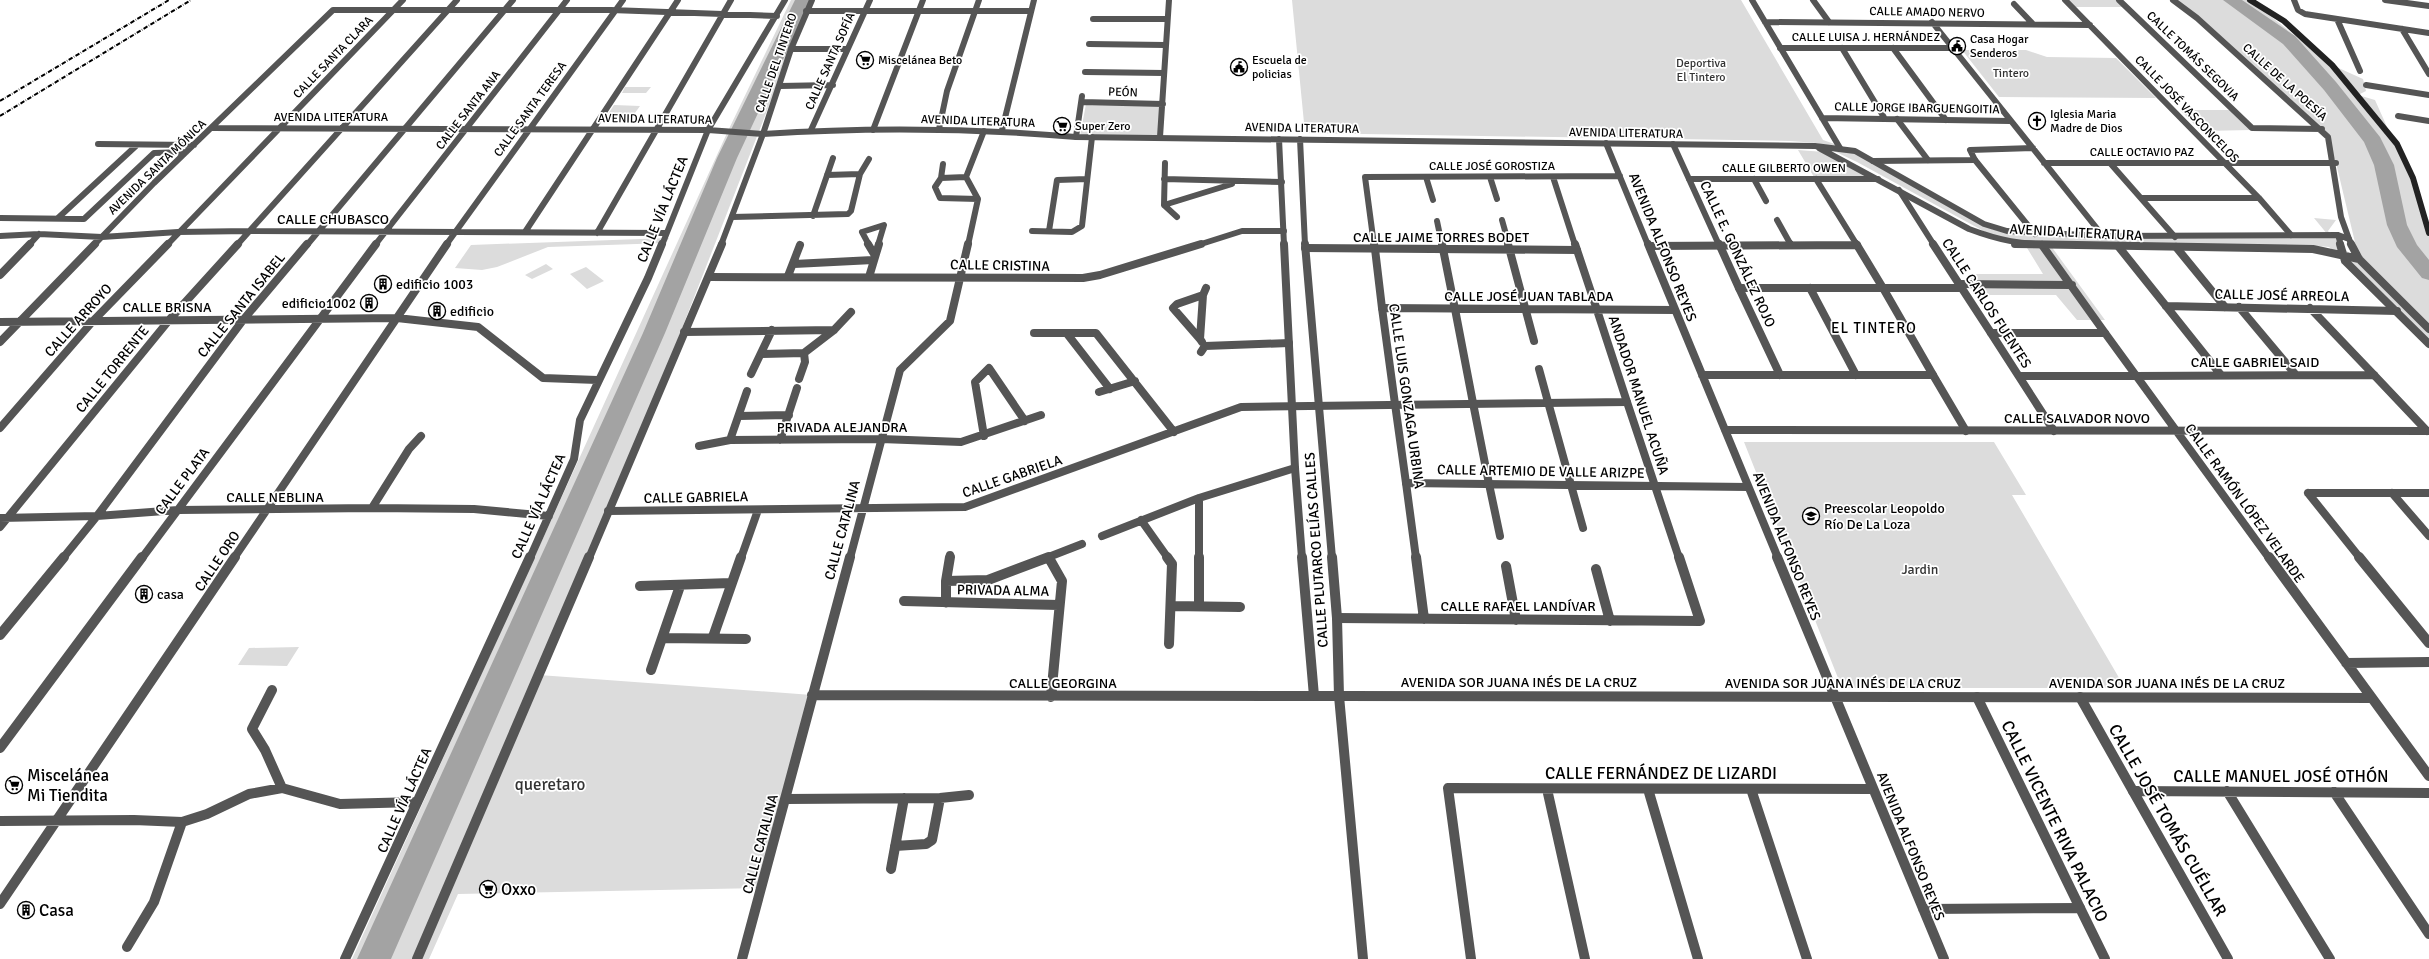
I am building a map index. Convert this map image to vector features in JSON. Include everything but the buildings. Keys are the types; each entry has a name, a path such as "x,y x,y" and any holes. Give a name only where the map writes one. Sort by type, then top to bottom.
{"main road":[{"path":"2250,0 2284,22 2309,42 2344,78 2398,144 2413,178 2429,234"}],"street":[{"name":"CALLE SANTA CLARA","path":"178,232 281,128 403,0"},
{"name":"CALLE TORRENTE","path":"0,527 4,518 170,319 458,0"},
{"name":"CALLE SANTA ISABEL","path":"0,635 97,516 243,320 513,0"},
{"name":"CALLE SANTA ANA","path":"385,231 468,128 567,0"},
{"name":"CALLE SANTA TERESA","path":"455,232 623,0"},
{"path":"525,232 669,11 678,0"},
{"path":"597,233 731,0"},
{"name":"CALLE VÍA LÁCTEA","path":"345,959 574,459 580,420 597,380 648,278 708,130 777,16 785,0"},
{"name":"CALLE DEL TINTERO","path":"763,134 791,49 812,0"},
{"name":"CALLE SANTA SOFÍA","path":"811,130 833,85 847,49 870,0"},
{"path":"873,130 900,56 920,11 923,0"},
{"path":"939,129 947,91 979,0"},
{"path":"1002,130 1030,11 1034,0"},
{"path":"1160,137 1169,0"},
{"path":"1752,0 1840,148"},
{"path":"1813,0 1829,22"},
{"name":"CALLE JOSÉ VASCONCELOS","path":"2065,0 2259,198 2291,235"},
{"name":"CALLE TOMÁS SEGOVIA","path":"2119,0 2252,128 2322,129"},
{"name":"CALLE DE LA POESÍA","path":"2173,0 2197,18 2322,129 2328,137 2336,163 2343,229 2359,259 2429,329"},
{"path":"2294,0 2298,10 2303,14 2429,33"},
{"path":"2385,0 2429,6"},
{"path":"2012,2 2033,24"},
{"name":"AVENIDA SANTA MÓNICA","path":"0,342 20,321 32,312 102,236 186,152 213,128 333,10 392,11"},
{"path":"392,11 616,10 724,12 777,16"},
{"path":"806,11 1030,11"},
{"path":"1092,26 1093,17 1167,19"},
{"path":"2337,19 2360,71"},
{"name":"CALLE AMADO NERVO","path":"1765,22 1932,22 2090,25"},
{"path":"1932,22 2103,236"},
{"path":"2402,29 2429,74"},
{"path":"1089,44 1165,45"},
{"name":"CALLE LUISA J. HERNÁNDEZ","path":"1780,48 1952,48"},
{"path":"1842,48 1885,119"},
{"path":"1893,48 1946,120"},
{"path":"791,49 847,49"},
{"path":"1084,81 1085,70 1164,73"},
{"path":"780,86 833,85"},
{"path":"2366,85 2429,96"},
{"name":"PEÓN","path":"1076,137 1082,99 1163,104"},
{"path":"2398,116 2429,122"},
{"name":"CALLE JORGE IBARGUENGOITIA","path":"1822,118 2010,121"},
{"path":"1897,119 1928,160"},
{"name":"AVENIDA LITERATURA","path":"213,128 656,129 708,130 746,134 811,130 939,129 1002,130 1076,137 1815,146 1854,151 1984,224 2007,231 2035,234 2175,237 2338,235 2349,239"},
{"path":"978,199 966,177 984,130"},
{"path":"417,959 684,332 709,277 763,134"},
{"path":"1032,231 1072,232 1082,226 1092,137"},
{"name":"CALLE PLUTARCO ELÍAS CALLES","path":"1279,139 1295,468 1314,696"},
{"name":"CALLE PLUTARCO ELÍAS CALLES","path":"1300,139 1305,248 1337,618 1339,696 1363,959"},
{"name":"AVENIDA ALFONSO REYES","path":"1606,143 1944,959"},
{"path":"98,144 194,145"},
{"name":"CALLE E. GONZÁLEZ ROJO","path":"1673,144 1780,375"},
{"path":"58,218 137,145"},
{"name":"AVENIDA LITERATURA","path":"1815,146 1969,229 1992,238 2017,244 2313,248 2359,259"},
{"path":"2033,148 1977,148 1970,150 1975,160 2035,234"},
{"path":"0,218 84,219 154,153 186,152"},
{"path":"813,216 833,158"},
{"path":"732,217 813,216 850,213 860,174 869,159"},
{"path":"1873,161 1975,160"},
{"path":"1165,163 1164,205 1177,217"},
{"name":"CALLE OCTAVIO PAZ","path":"2044,163 2336,163"},
{"path":"2110,163 2175,237"},
{"path":"943,164 941,178 935,187 940,198 978,199"},
{"path":"827,175 860,174"},
{"name":"CALLE JOSÉ GOROSTIZA","path":"1365,177 1620,176"},
{"path":"941,178 966,177"},
{"name":"CALLE LUIS GONZAGA URBINA","path":"1365,177 1424,619"},
{"path":"1426,177 1433,200"},
{"path":"1490,177 1497,199"},
{"name":"ANDADOR MANUEL ACUÑA","path":"1553,177 1700,621"},
{"path":"1049,231 1057,180 1087,179"},
{"path":"1164,179 1282,182"},
{"name":"CALLE GILBERTO OWEN","path":"1690,179 1878,179"},
{"path":"1754,179 1766,201"},
{"path":"1816,179 1883,288 1966,430"},
{"path":"1164,205 1238,182"},
{"name":"CALLE CARLOS FUENTES","path":"1899,190 2054,431"},
{"path":"2141,198 2259,198"},
{"name":"CALLE CATALINA","path":"742,959 786,799 861,508 900,370 950,321 978,199"},
{"path":"1502,220 1534,341"},
{"path":"1777,220 1791,245"},
{"path":"1437,222 1500,536"},
{"path":"2343,229 2338,235 2343,256 2354,272 2397,311 2429,344"},
{"name":"CALLE CHUBASCO","path":"0,236 39,234 102,236 178,232 249,231 666,233"},
{"name":"CALLE PLATA","path":"0,748 385,231"},
{"name":"CALLE CRISTINA","path":"709,277 1091,277 1242,231 1284,231"},
{"name":"CALLE ARROYO","path":"0,428 93,321 178,232"},
{"name":"CALLE ORO","path":"0,904 57,822 455,232"},
{"path":"0,275 39,234"},
{"path":"788,276 794,264 800,245"},
{"path":"1649,246 1857,245"},
{"name":"CALLE RAMÓN LÓPEZ VELARDE","path":"2042,245 2176,431 2429,776"},
{"path":"2118,246 2221,375"},
{"path":"2176,247 2225,307"},
{"name":"CALLE JAIME TORRES BODET","path":"1305,248 1577,250"},
{"path":"794,264 874,257 869,277"},
{"path":"1739,288 2072,286"},
{"path":"1810,288 1856,375"},
{"path":"1200,339 1173,308 1177,304 1204,291 1200,339 1203,349 1288,343"},
{"name":"CALLE JOSÉ ARREOLA","path":"2166,306 2397,311"},
{"name":"CALLE JOSÉ JUAN TABLADA","path":"1382,308 1675,310"},
{"path":"2239,308 2296,375"},
{"path":"2310,308 2428,431"},
{"path":"761,354 804,353 834,330 851,312"},
{"name":"CALLE BRISNA","path":"0,322 170,319 320,320 397,318 478,327 543,378 597,380"},
{"path":"751,374 772,330"},
{"path":"684,332 834,330"},
{"path":"1034,333 1068,335 1096,333 1174,432"},
{"path":"1991,333 2105,333"},
{"path":"1068,335 1110,389"},
{"path":"799,379 805,362 804,353"},
{"path":"984,436 975,382 989,368 1024,421"},
{"path":"1539,369 1583,528"},
{"path":"1702,375 1933,375"},
{"name":"CALLE GABRIEL SAID","path":"2019,376 2374,375"},
{"path":"1099,392 1135,381"},
{"path":"780,440 797,388"},
{"path":"730,440 747,391"},
{"name":"CALLE GABRIELA","path":"608,511 965,507 1241,407 1318,404 1627,402"},
{"path":"739,416 789,415"},
{"name":"PRIVADA ALEJANDRA","path":"699,446 730,440 881,439 961,442 984,436 1041,415"},
{"name":"CALLE SALVADOR NOVO","path":"1725,430 2428,431"},
{"path":"372,508 405,455 421,436"},
{"path":"1102,536 1199,498 1295,468"},
{"name":"CALLE ARTEMIO DE VALLE ARIZPE","path":"1406,483 1748,487"},
{"path":"2429,493 2308,493 2429,643"},
{"path":"2392,493 2429,536"},
{"path":"1199,498 1199,606"},
{"name":"CALLE NEBLINA","path":"4,518 97,516 178,510 372,508 474,509 549,516"},
{"path":"713,637 758,510"},
{"path":"1141,520 1172,564 1168,644"},
{"name":"PRIVADA ALMA","path":"946,581 988,580 1049,558 1082,544"},
{"name":"PRIVADA ALMA","path":"946,603 946,581 950,555"},
{"name":"PRIVADA ALMA","path":"1049,558 1062,582 1050,697"},
{"path":"1506,566 1516,620"},
{"path":"1596,569 1610,620"},
{"path":"640,586 680,586 731,583"},
{"path":"651,670 680,586"},
{"name":"PRIVADA ALMA","path":"904,601 1060,606"},
{"path":"1171,606 1240,607"},
{"name":"CALLE RAFAEL LANDÍVAR","path":"1337,618 1700,621"},
{"path":"663,638 713,637 746,639"},
{"path":"2346,663 2429,662"},
{"path":"272,690 252,729 265,750 282,788"},
{"name":"CALLE GEORGINA","path":"812,695 1050,697 1314,696"},
{"name":"AVENIDA SOR JUANA INÉS DE LA CRUZ","path":"1314,696 2371,698"},
{"name":"CALLE VICENTE RIVA PALACIO","path":"1977,697 2105,959"},
{"name":"CALLE JOSÉ TOMÁS CUÉLLAR","path":"2080,697 2228,959"},
{"path":"0,821 57,822 134,820 182,822 207,814 249,794 282,788 340,804 417,802"},
{"name":"CALLE FERNÁNDEZ DE LIZARDI","path":"1472,959 1448,788 1873,789"},
{"path":"1547,789 1585,959"},
{"path":"1648,789 1698,959"},
{"path":"1751,789 1808,959"},
{"name":"CALLE MANUEL JOSÉ OTHÓN","path":"2133,791 2429,793"},
{"path":"2228,791 2330,959"},
{"path":"2334,792 2429,934"},
{"path":"786,799 940,798 969,795"},
{"path":"891,868 904,798"},
{"path":"895,846 926,844 932,840 940,798"},
{"path":"127,947 154,902 182,822"},
{"path":"1923,909 2080,908"}],"green space":[{"name":"queretaro","path":"791,0 813,0 806,11 643,428 539,675 812,695 761,888 458,894 429,959 352,959 727,133"},
{"name":"Deportiva El Tintero","path":"1292,0 1741,0 1823,140 1846,148 1996,230 2044,234 2328,235 2314,218 2336,220 2328,231 2331,235 2339,236 2346,250 2429,333 2429,340 2355,267 2329,247 2309,245 2051,246 2105,320 2077,320 2056,295 1982,295 1968,274 2043,274 2024,243 1989,234 1857,162 1817,143 1790,141 1305,133"},
{"path":"2068,0 2117,0 2124,7 2075,7"},
{"path":"2170,0 2250,0 2332,65 2363,79 2366,91 2358,95 2375,100 2429,221 2429,329 2359,259 2336,163 2322,129 2197,18"},
{"name":"Tintero","path":"1962,50 2026,50 2047,57 2116,58 2156,98 1999,97"},
{"path":"625,87 651,87 646,93 622,93"},
{"path":"1086,104 1163,105 1159,137 1080,136"},
{"path":"614,105 640,106 632,117 606,117"},
{"path":"2180,110 2231,110 2252,130 2201,131"},
{"path":"1798,150 1824,152 1868,177 1814,177"},
{"path":"669,238 666,243 548,247 497,267 482,270 455,268 471,245"},
{"path":"546,264 553,269 532,279 525,275"},
{"path":"586,267 604,281 587,289 570,274"},
{"name":"Jardin","path":"1744,442 1994,442 2026,495 2012,495 2125,688 1842,688"},
{"path":"299,647 287,666 238,665 249,648"}],"waterway":[{"path":"374,959 654,333 727,158 803,0"},
{"path":"2231,0 2289,40 2330,86 2373,141 2384,165 2397,225 2407,247 2429,274"}],"railway":[{"path":"0,101 169,0"},
{"path":"0,116 191,0"}],"place":[{"name":"Casa Hogar Senderos","path":"1957,46"},
{"name":"Miscelánea Beto","path":"865,60"},
{"name":"Escuela de policias","path":"1239,67"},
{"name":"Iglesia Maria Madre de Dios","path":"2037,121"},
{"name":"Super Zero","path":"1062,126"},
{"name":"edificio 1003","path":"383,284"},
{"name":"edificio1002","path":"369,303"},
{"name":"edificio","path":"437,311"},
{"name":"Preescolar Leopoldo Río De La Loza","path":"1811,516"},
{"name":"casa","path":"144,594"},
{"name":"Miscelánea Mi Tiendita","path":"14,785"},
{"name":"Oxxo","path":"488,889"},
{"name":"Casa","path":"26,910"}],"district":[{"name":"EL TINTERO","path":"1874,328"}]}
